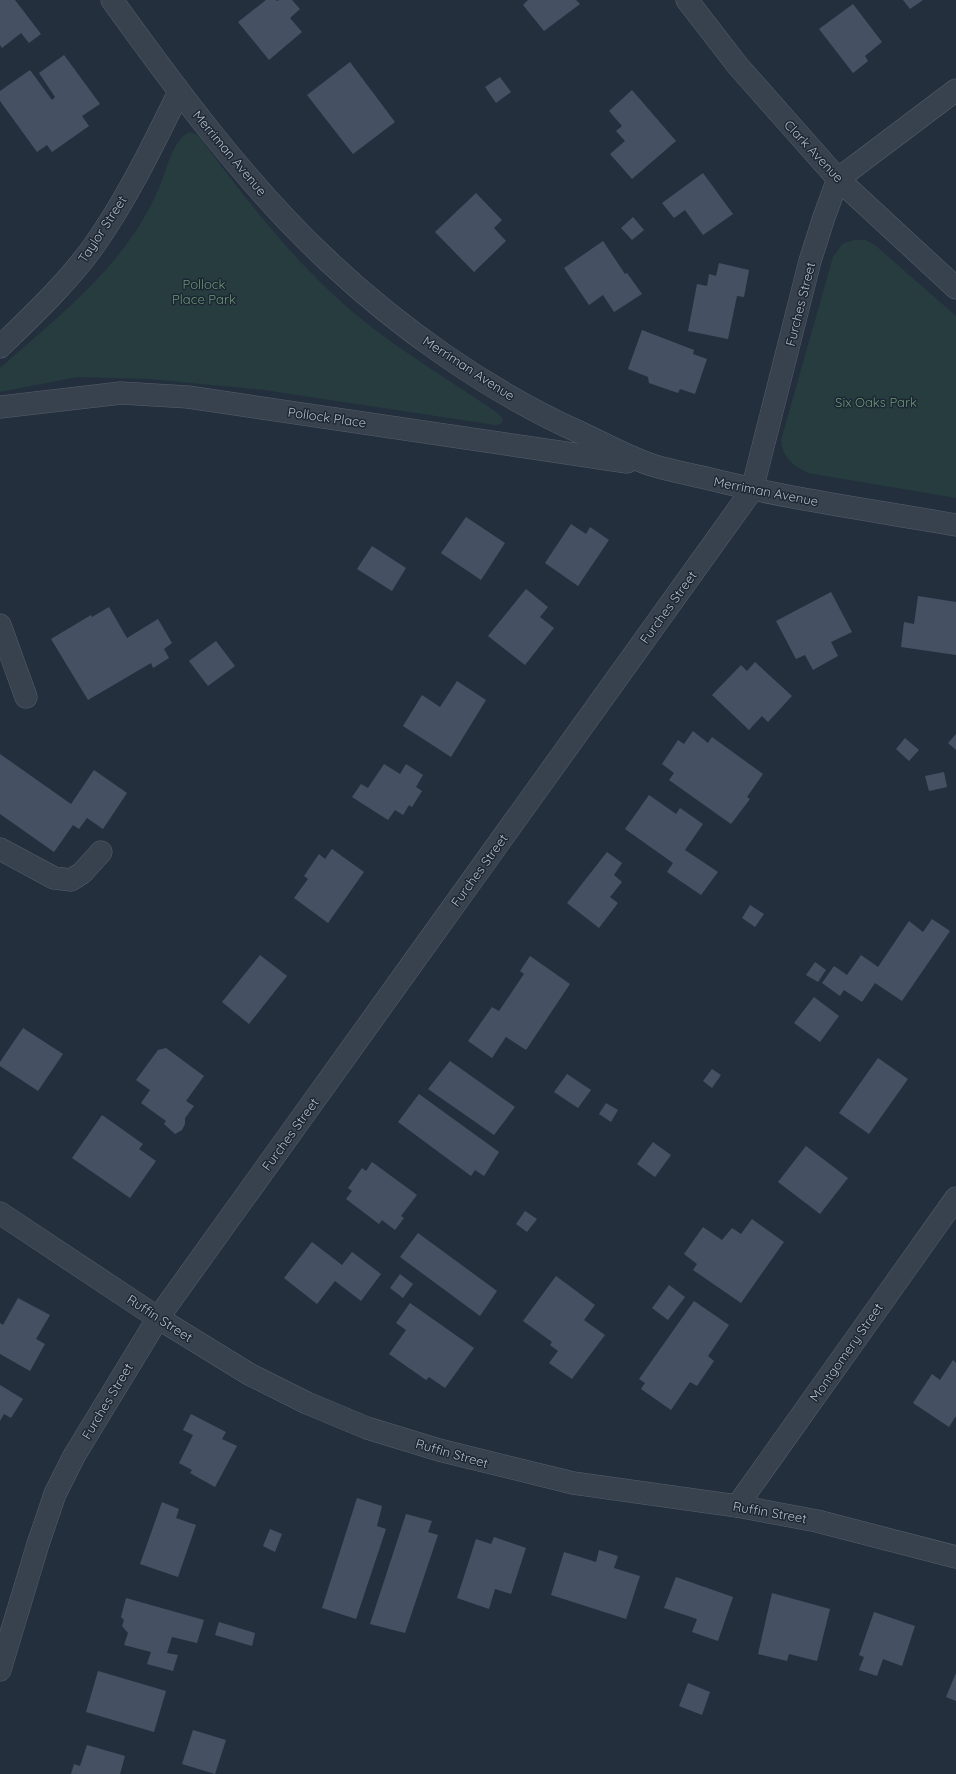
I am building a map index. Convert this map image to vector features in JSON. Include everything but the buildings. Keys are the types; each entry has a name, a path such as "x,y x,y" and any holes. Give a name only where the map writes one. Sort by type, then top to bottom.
{"street":[{"name":"Merriman Avenue","path":"112,0 179,92 290,223 327,260 374,302 463,367 510,396 561,424 653,466 752,490 956,525"},
{"name":"Clark Avenue","path":"686,0 738,66 838,179 956,288"},
{"path":"838,179 956,90"},
{"name":"Taylor Street","path":"0,347 50,299 93,247 112,219 179,92"},
{"name":"Furches Street","path":"0,1670 38,1544 56,1494 74,1456 158,1318 752,490 810,261 838,179"},
{"name":"Pollock Place","path":"0,408 121,393 182,396 653,466"},
{"path":"0,625 26,697"},
{"path":"0,849 54,878 71,880 82,873 101,852"},
{"name":"Montgomery Street","path":"737,1506 956,1198"},
{"name":"Ruffin Street","path":"0,1213 158,1318 249,1374 307,1403 367,1428 439,1450 573,1483 737,1506 817,1521 956,1557"}],"green space":[{"name":"Pollock Place Park","path":"191,132 199,136 281,241 327,289 393,343 498,413 503,419 501,424 495,425 264,390 149,379 77,377 0,392 0,368 90,287 129,241 159,188 171,156 179,140"},
{"name":"Six Oaks Park","path":"854,240 865,240 875,245 956,316 956,498 808,473 793,464 784,452 781,440 833,257 842,244"}]}
